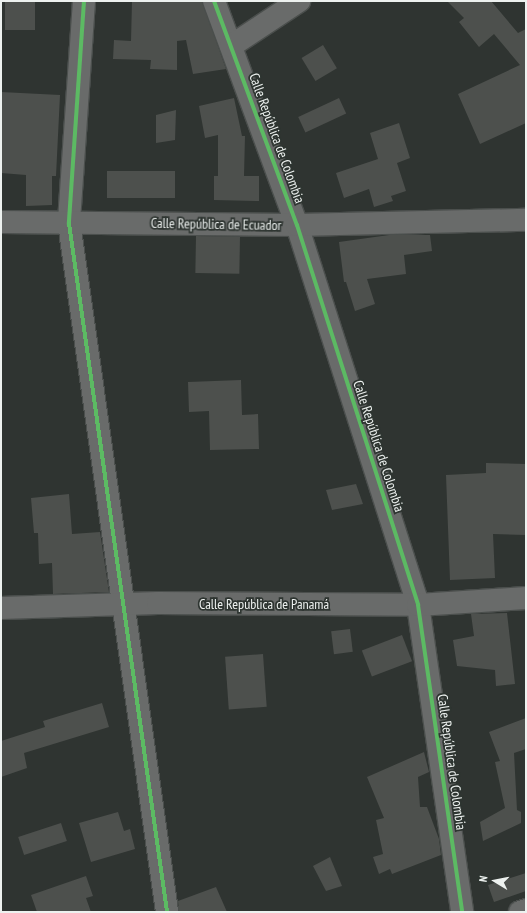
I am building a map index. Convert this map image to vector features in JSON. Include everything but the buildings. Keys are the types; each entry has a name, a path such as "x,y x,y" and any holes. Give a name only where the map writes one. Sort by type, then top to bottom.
{"street":[{"path":"84,1 69,222 122,604 167,912"},
{"name":"Calle República de Colombia","path":"214,1 297,225 418,604 462,912"},
{"path":"231,46 299,1"},
{"name":"Calle República de Ecuador","path":"1,222 297,225 526,220"},
{"name":"Calle República de Panamá","path":"1,608 122,604 418,604 526,598"},
{"path":"520,912 526,910"}],"cycle path":[{"path":"84,1 69,223 167,912"},
{"path":"214,1 297,225 418,605 462,912"}]}
